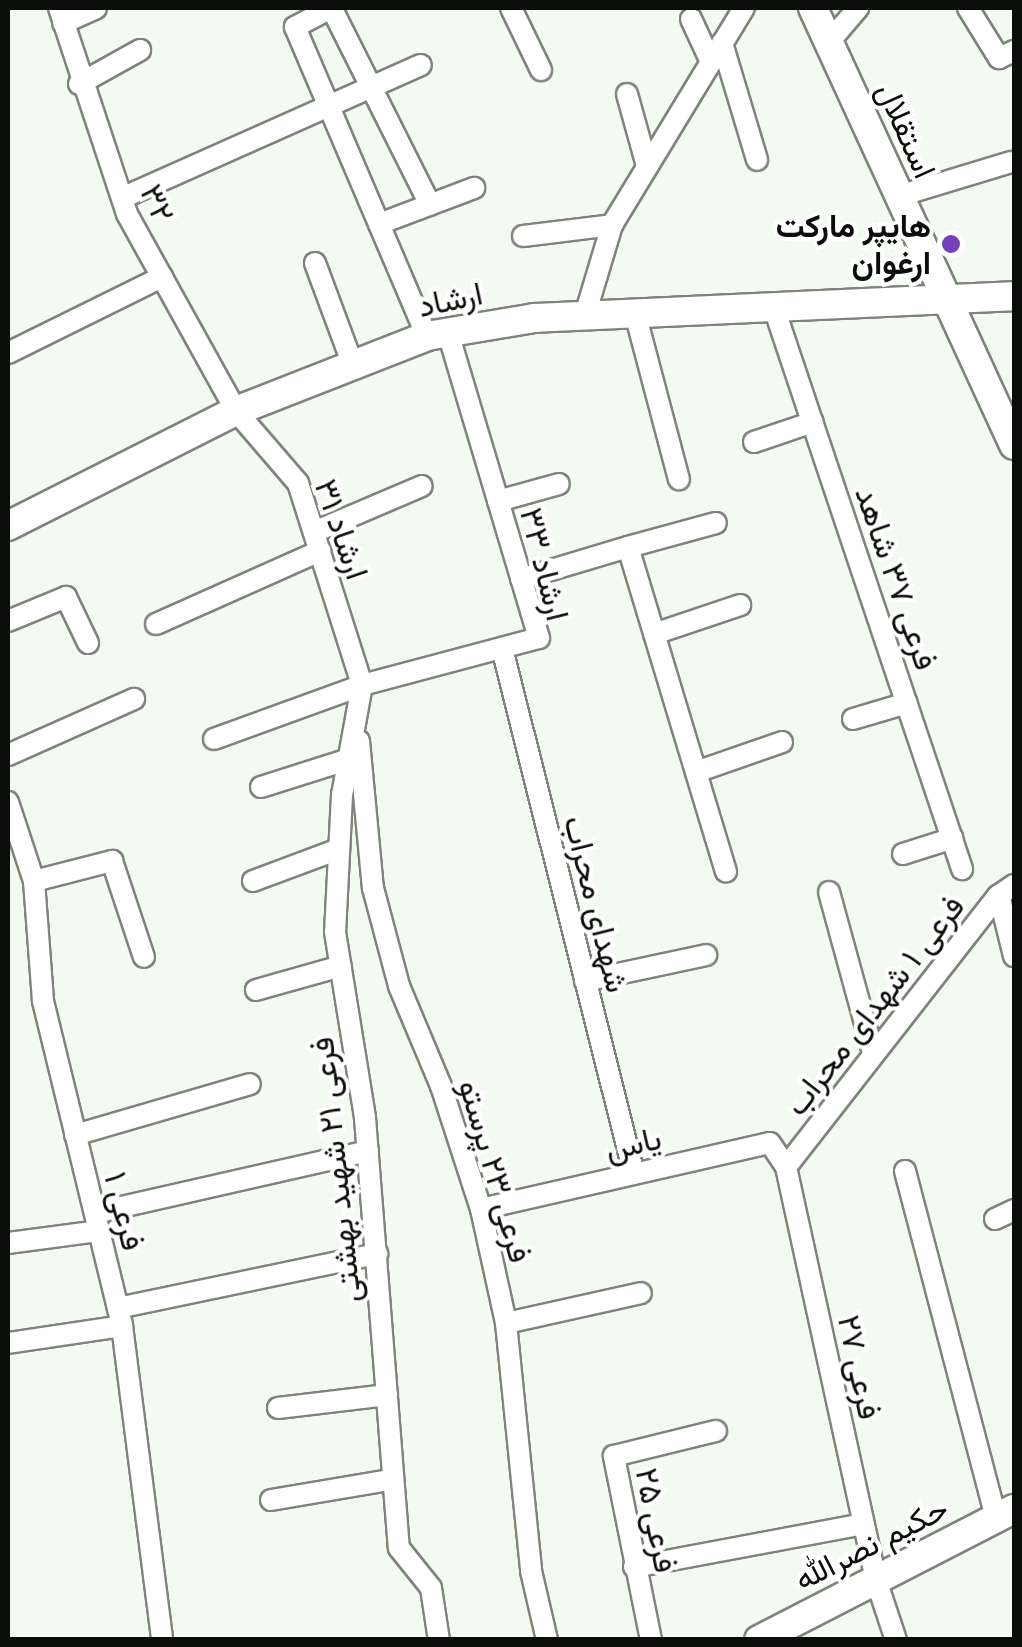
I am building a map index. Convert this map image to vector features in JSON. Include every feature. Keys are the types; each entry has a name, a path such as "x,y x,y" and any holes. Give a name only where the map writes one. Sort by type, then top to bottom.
{"street":[{"path":"61,15 96,8"},
{"path":"331,8 430,205"},
{"name":"ارشاد ۳۳","path":"214,739 362,685 539,638 498,501 437,334 326,111 296,28 331,8"},
{"path":"511,8 541,70"},
{"path":"586,315 612,225 744,8"},
{"name":"استقلال","path":"813,8 1014,446"},
{"path":"828,42 858,8"},
{"path":"968,8 999,58 1014,51"},
{"name":"۳۲","path":"61,15 80,84 122,198 236,411"},
{"path":"691,19 710,62"},
{"path":"722,43 757,160"},
{"path":"80,84 140,50"},
{"path":"122,198 326,111 422,65"},
{"path":"627,94 647,166"},
{"path":"899,196 1011,162"},
{"path":"380,224 474,188"},
{"path":"524,236 612,225"},
{"path":"315,263 353,365"},
{"path":"8,353 162,277"},
{"name":"ارشاد","path":"8,526 236,411 437,334 586,315 1014,296"},
{"name":"فرعی ۳۷ شاهد","path":"773,306 962,870"},
{"path":"635,312 679,479"},
{"name":"ارشاد ۳۱","path":"236,411 298,483 362,685"},
{"path":"754,442 812,422"},
{"path":"498,501 559,484"},
{"path":"156,624 422,486"},
{"path":"522,579 716,523"},
{"path":"628,547 726,872"},
{"path":"8,620 66,596 88,642"},
{"path":"654,634 740,604"},
{"name":"شهدای محراب","path":"502,648 634,1174"},
{"name":"فرعی ۲۱ شهید بهشتی","path":"362,685 355,757 339,849 335,932 368,1152 387,1395 388,1480 398,1548 431,1588 438,1640"},
{"path":"8,754 134,699"},
{"path":"854,719 907,703"},
{"path":"696,772 782,742"},
{"path":"261,787 355,757"},
{"name":"فرعی ۲۳ پرستو","path":"355,757 377,904 399,986 442,1086 481,1208 506,1323 532,1570 547,1640"},
{"name":"فرعی ۱","path":"8,802 34,881 43,1001 120,1317 162,1640"},
{"path":"903,854 952,838"},
{"path":"253,881 339,849"},
{"path":"34,881 112,862 144,957"},
{"path":"1007,890 1014,956"},
{"name":"فرعی ۱ شهدای محراب","path":"786,1167 1007,890"},
{"path":"829,892 874,1053"},
{"path":"585,981 706,955"},
{"path":"256,990 340,966"},
{"path":"76,1135 250,1084"},
{"name":"یاس","path":"481,1208 770,1143 786,1167"},
{"path":"8,1243 368,1152"},
{"name":"فرعی ۲۷","path":"786,1167 876,1580 896,1640"},
{"path":"904,1172 1006,1513"},
{"path":"8,1342 377,1254"},
{"path":"506,1323 641,1293"},
{"path":"278,1408 387,1395"},
{"name":"فرعی ۲۵","path":"651,1640 614,1456 716,1431"},
{"path":"271,1500 388,1480"},
{"name":"حکیم نصرالله","path":"760,1640 788,1633 876,1580 1006,1513"},
{"path":"634,1567 863,1524"}],"place":[{"name":"هایپر مارکت ارغوان","path":"951,244"}]}
